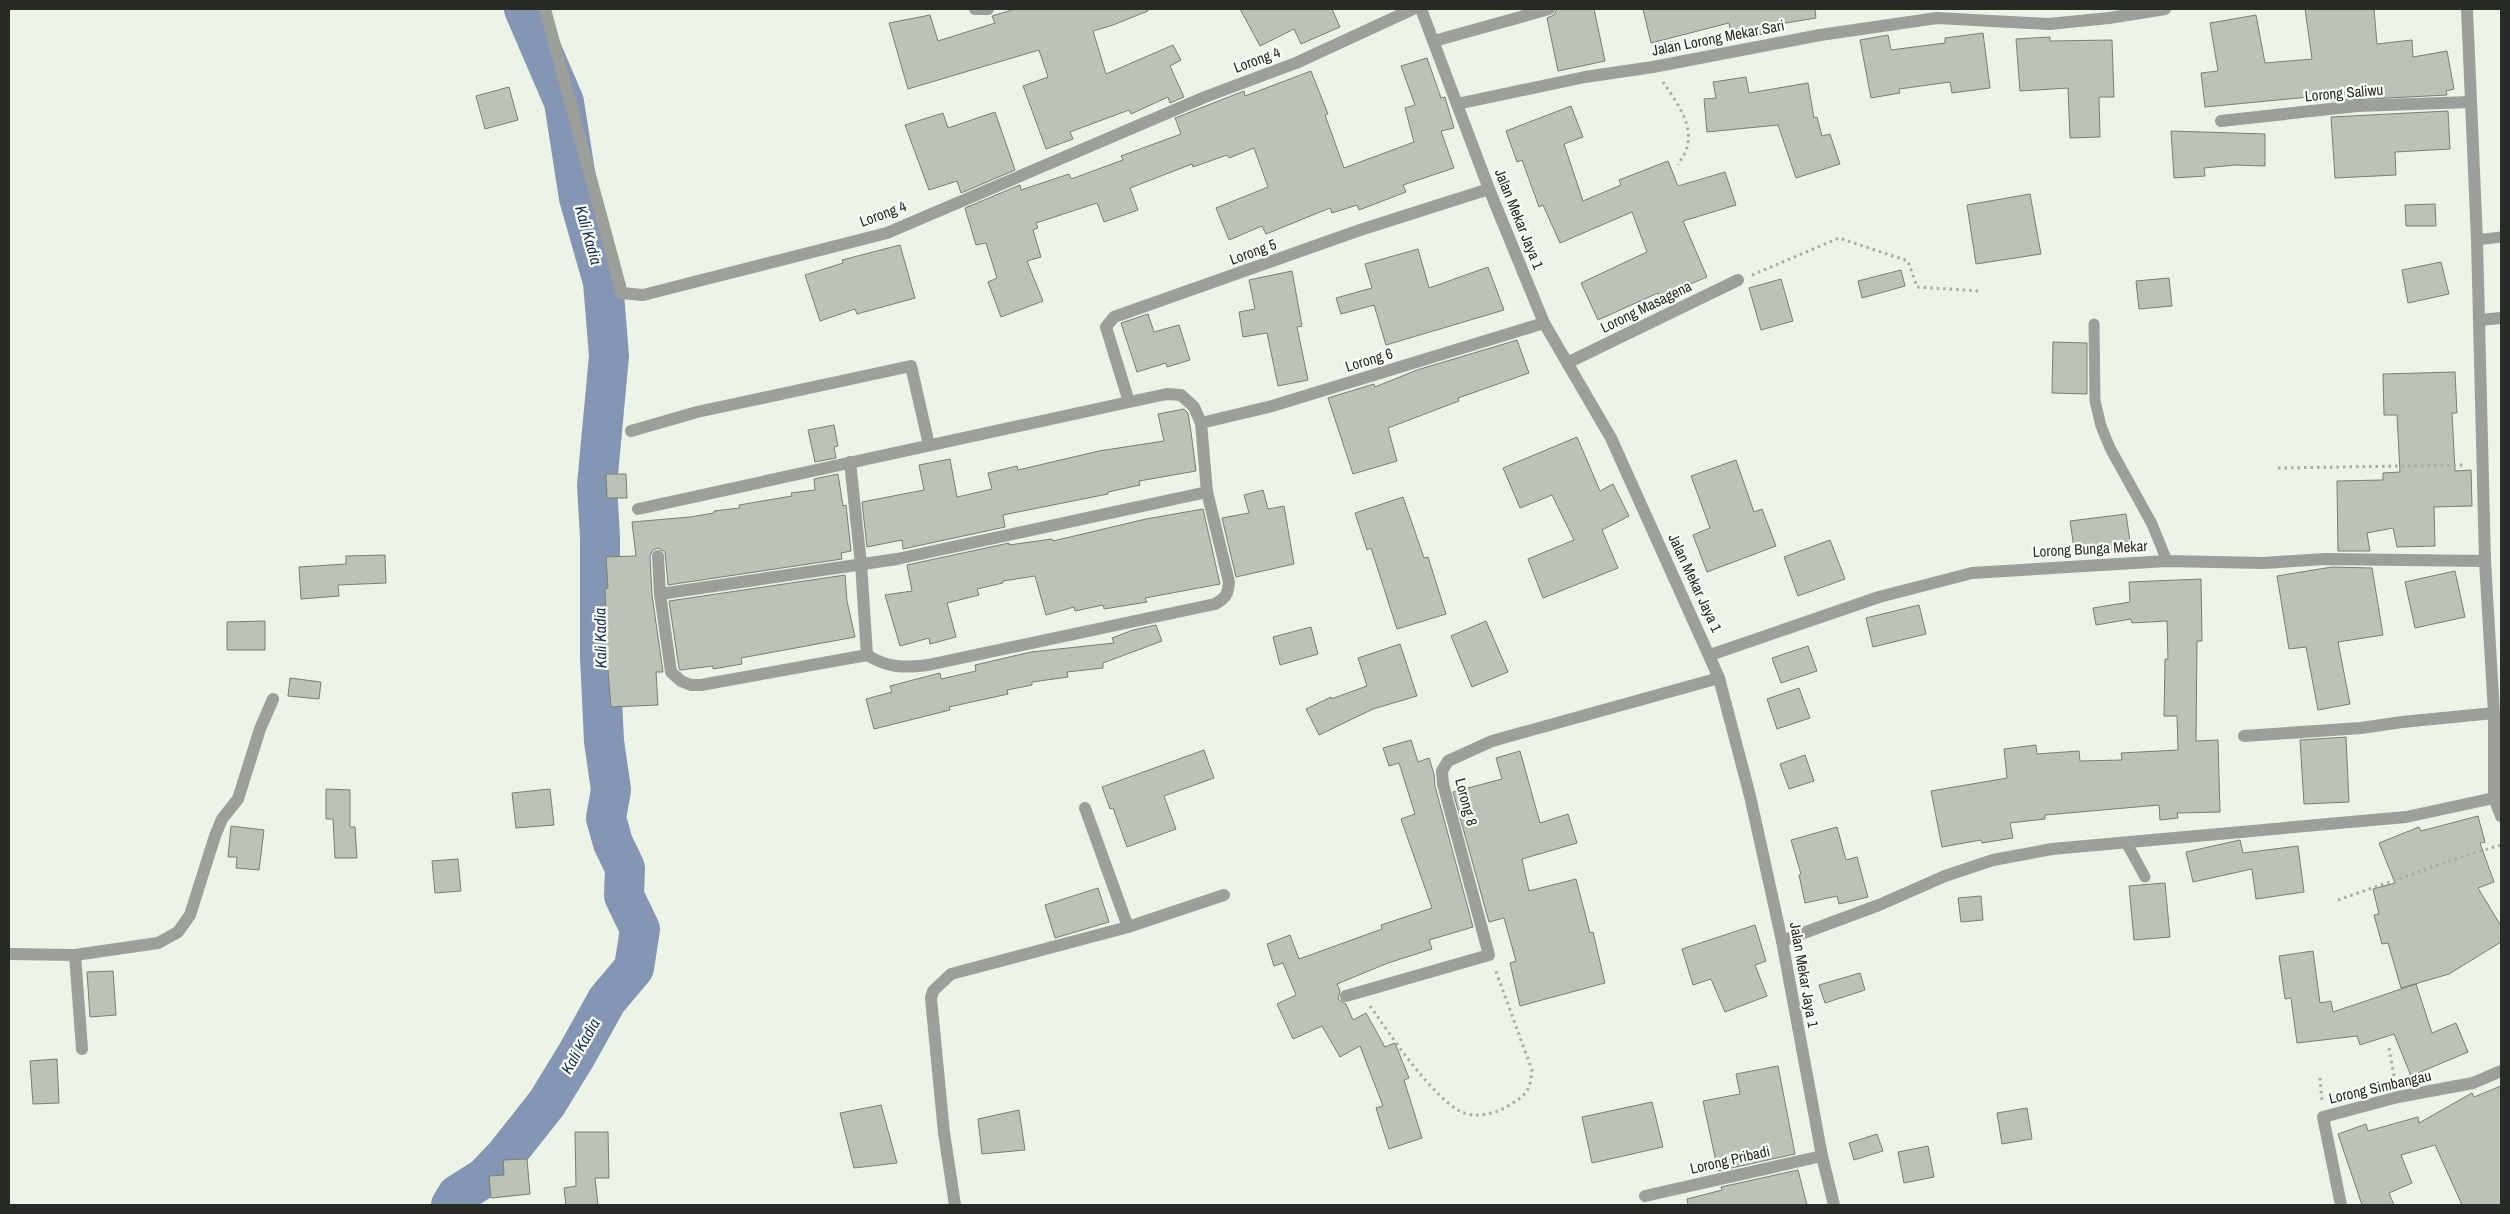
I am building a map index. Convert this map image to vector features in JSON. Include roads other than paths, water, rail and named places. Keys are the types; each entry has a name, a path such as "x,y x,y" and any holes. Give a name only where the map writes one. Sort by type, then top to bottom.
{"street":[{"name":"Lorong 4","path":"545,9 622,293 643,296 887,232 1205,97 1296,63 1413,9"},
{"path":"975,9 988,9"},
{"name":"Jalan Mekar Jaya 1","path":"1422,9 1488,189 1544,323 1611,438 1719,678 1750,796 1782,941 1822,1156 1834,1205"},
{"path":"1434,41 1549,9"},
{"name":"Jalan Lorong Mekar Sari","path":"1457,104 1585,77 1653,67 1820,35 1937,18 1985,19 2049,24 2109,18 2166,9"},
{"path":"2467,9 2480,320 2485,561 2494,713 2494,798 2501,816"},
{"name":"Lorong Saliwu","path":"2221,121 2357,106 2470,102"},
{"name":"Lorong 5","path":"1129,402 1106,327 1114,317 1360,230 1488,189"},
{"name":"Lorong Masagena","path":"1567,364 1738,280"},
{"path":"2480,320 2501,318"},
{"name":"Lorong 6","path":"1201,423 1272,406 1544,323"},
{"path":"631,431 697,412 911,366 929,445"},
{"path":"638,509 1129,402 1167,394 1181,394 1194,407 1201,423 1207,492 1229,582 1228,593 1224,599 1215,604 928,665 904,668 882,664 867,655 701,685 691,685 681,681 671,672 660,594 658,556"},
{"path":"850,462 861,564 867,655"},
{"path":"660,594 897,559 1207,492"},
{"name":"Lorong Bunga Mekar","path":"1710,656 1879,597 1972,573 2167,561 2262,563 2325,559 2485,561"},
{"name":"Lorong 8","path":"1346,996 1489,955 1442,784 1442,771 1445,764 1492,741 1719,678"},
{"path":"9,954 75,955 158,943 178,932 190,915 222,818 238,798 260,729 273,699"},
{"path":"2244,736 2361,728 2494,713"},
{"path":"1782,941 1879,905 1945,876 1992,860 2052,849 2127,844 2406,816 2494,798"},
{"path":"1085,808 1128,927"},
{"path":"954,1205 940,1096 931,998 933,991 951,974 1128,927 1224,895"},
{"path":"75,955 82,1049"},
{"name":"Lorong Simbangau","path":"2341,1205 2323,1117 2473,1082 2501,1071"},
{"name":"Lorong Pribadi","path":"1645,1196 1822,1156"}],"lane":[{"path":"2477,240 2501,237"},
{"path":"2094,324 2096,400 2101,426 2110,448 2152,524 2167,561"},
{"path":"2127,844 2145,877"}],"waterway":[{"name":"Kali Kadia","path":"451,1205 457,1195 484,1178 506,1155 547,1103 607,1000 634,968 640,929 624,896 625,868 613,843 606,818 611,790 604,741 600,657 600,537 597,485 609,356 603,282 579,198 564,102 524,9"}]}
